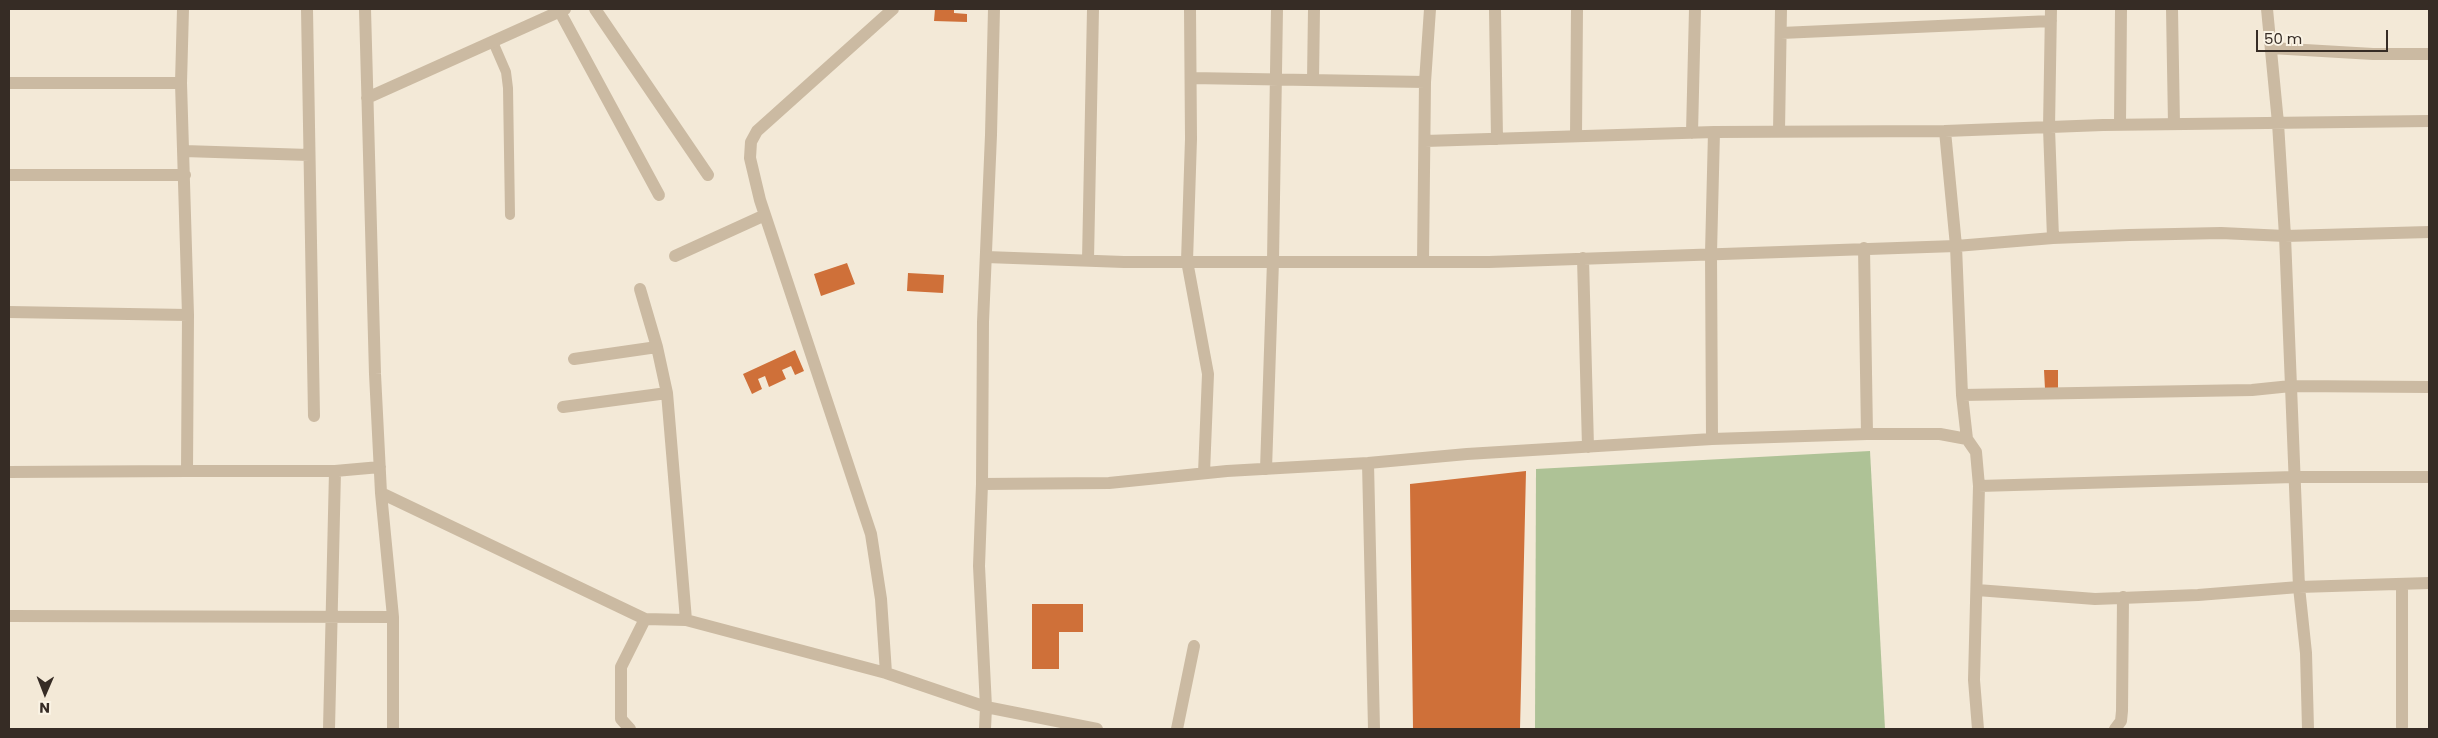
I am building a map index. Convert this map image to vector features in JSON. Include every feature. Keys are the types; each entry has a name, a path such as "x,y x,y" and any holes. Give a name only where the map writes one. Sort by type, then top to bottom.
{"street":[{"path":"183,9 181,83 188,315 187,471"},
{"path":"307,9 314,416"},
{"path":"365,9 381,493 393,617 394,729"},
{"path":"595,9 708,175"},
{"path":"886,673 881,599 871,534 765,215 750,158 751,142 757,131 893,9"},
{"path":"984,729 986,706 979,566 982,484 982,365 994,9"},
{"path":"1088,260 1094,9"},
{"path":"1190,9 1191,78 1187,261 1208,374 1204,473"},
{"path":"1266,468 1273,261 1277,9"},
{"path":"1313,80 1314,9"},
{"path":"1423,262 1425,82 1430,9"},
{"path":"1495,9 1497,139"},
{"path":"1576,136 1577,9"},
{"path":"1692,133 1695,9"},
{"path":"1779,131 1781,9"},
{"path":"2120,124 2121,9"},
{"path":"2172,9 2174,124"},
{"path":"2267,9 2278,123 2285,236 2299,587 2306,653 2308,729"},
{"path":"367,98 562,10 659,195"},
{"path":"1781,33 2051,15 2049,128 2053,238"},
{"path":"2271,48 2373,54 2429,54"},
{"path":"1191,78 1425,82"},
{"path":"9,83 181,83"},
{"path":"1425,140 1714,132 1945,131 2120,124 2429,121"},
{"path":"1945,131 1956,246 1962,394 1967,439 1976,452 1979,486 1974,680 1978,729"},
{"path":"1712,439 1711,253 1714,132"},
{"path":"184,152 309,155"},
{"path":"9,175 185,175"},
{"path":"675,256 765,215"},
{"path":"986,257 1187,261 1490,262 1956,246 2053,238 2222,233 2285,236 2429,232"},
{"path":"1864,248 1866,434"},
{"path":"1582,258 1588,446"},
{"path":"640,288 657,347 667,393 686,620"},
{"path":"9,312 188,315"},
{"path":"574,359 657,347"},
{"path":"1962,394 2252,390 2291,386 2429,386"},
{"path":"563,407 667,393"},
{"path":"982,484 1109,483 1266,468 1368,463 1588,446 1712,439 1866,434 1940,434 1967,439"},
{"path":"1368,463 1374,729"},
{"path":"9,472 335,471 380,468"},
{"path":"329,729 335,471"},
{"path":"1979,486 2294,477 2429,477"},
{"path":"381,493 645,619 686,620 886,673 986,706 1097,729"},
{"path":"1977,590 2095,599 2198,595 2299,587 2429,583"},
{"path":"2402,585 2402,728"},
{"path":"2115,729 2121,721 2124,692 2123,597"},
{"path":"9,616 393,617"},
{"path":"630,729 621,719 622,667 645,619"},
{"path":"1176,729 1194,646"}],"lane":[{"path":"493,42 506,72 508,88 510,214"}],"green space":[{"path":"1870,451 1885,729 1535,729 1536,469"}],"building":[{"path":"935,9 954,9 954,13 967,14 967,22 934,21"},
{"path":"847,263 855,284 821,296 814,274"},
{"path":"908,273 944,275 943,293 907,291"},
{"path":"795,350 804,371 795,375 791,366 782,370 786,379 769,387 765,376 758,379 762,389 752,394 743,374"},
{"path":"2044,370 2058,370 2058,388 2045,389"},
{"path":"1526,471 1520,729 1413,729 1410,484"},
{"path":"1032,604 1083,604 1083,632 1059,632 1059,669 1032,669"}]}
